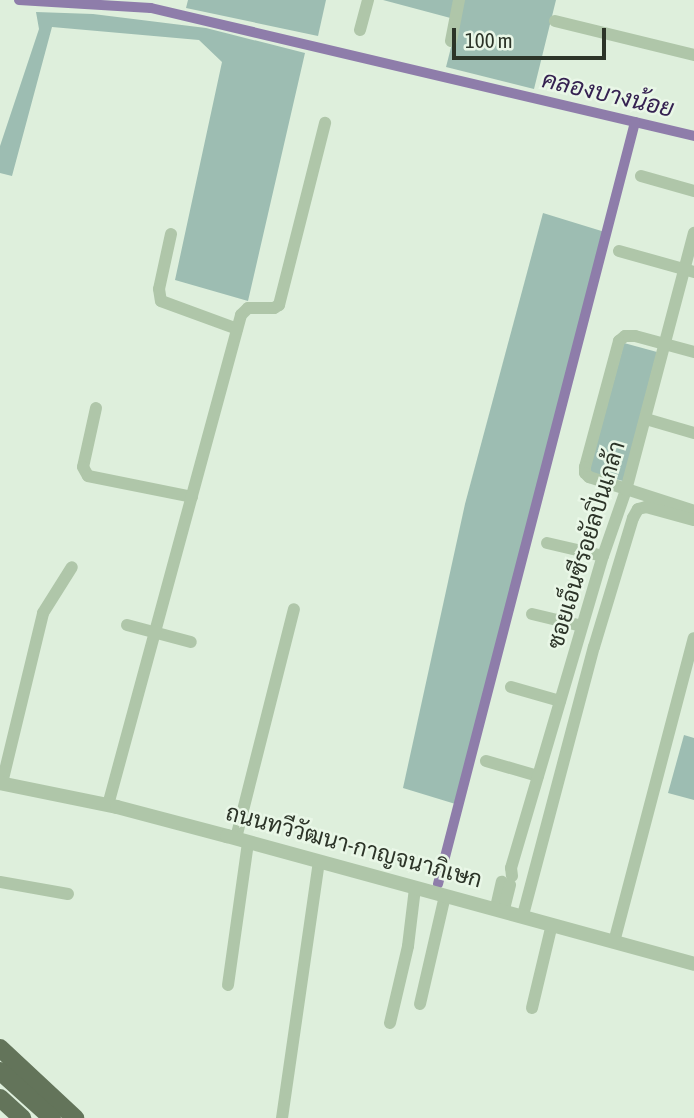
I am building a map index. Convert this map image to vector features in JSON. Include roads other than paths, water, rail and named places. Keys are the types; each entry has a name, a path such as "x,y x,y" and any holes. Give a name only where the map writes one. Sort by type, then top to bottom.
{"main road":[{"path":"0,1048 75,1118"},
{"path":"0,1071 52,1118"},
{"path":"0,1098 22,1118"}],"street":[{"path":"360,30 368,0"},
{"path":"451,41 459,0"},
{"path":"555,21 694,55"},
{"path":"108,805 241,315 248,308 274,308 279,305 325,123"},
{"path":"641,176 694,191"},
{"name":"ซอยเอ็นซีรอยัลปิ่นเกล้า","path":"500,908 603,556 626,491 664,344 689,270 694,233"},
{"path":"171,234 159,289 162,301 237,328"},
{"path":"619,251 689,270"},
{"path":"694,352 635,336 625,336 619,341 585,467 585,473 589,477 694,511"},
{"path":"96,408 83,467 88,476 192,497"},
{"path":"646,419 694,433"},
{"path":"523,915 594,647 633,518 638,509 646,507 694,520"},
{"path":"547,543 603,556"},
{"path":"1,783 43,613 72,567"},
{"path":"228,985 242,840 294,608"},
{"path":"533,614 582,626"},
{"path":"127,625 191,642"},
{"path":"614,942 694,638"},
{"path":"512,688 560,701"},
{"path":"486,761 538,776"},
{"name":"ถนนทวีวัฒนา-กาญจนาภิเษก","path":"1,783 108,805 445,897 500,908 694,964"},
{"path":"282,1118 319,862"},
{"path":"0,882 68,894"},
{"path":"390,1023 408,946 415,888"},
{"path":"420,1004 445,897"},
{"path":"532,1008 552,924"}],"waterway":[{"name":"คลองบางน้อย","path":"19,0 151,8 694,136"},
{"path":"438,884 635,122"}]}
